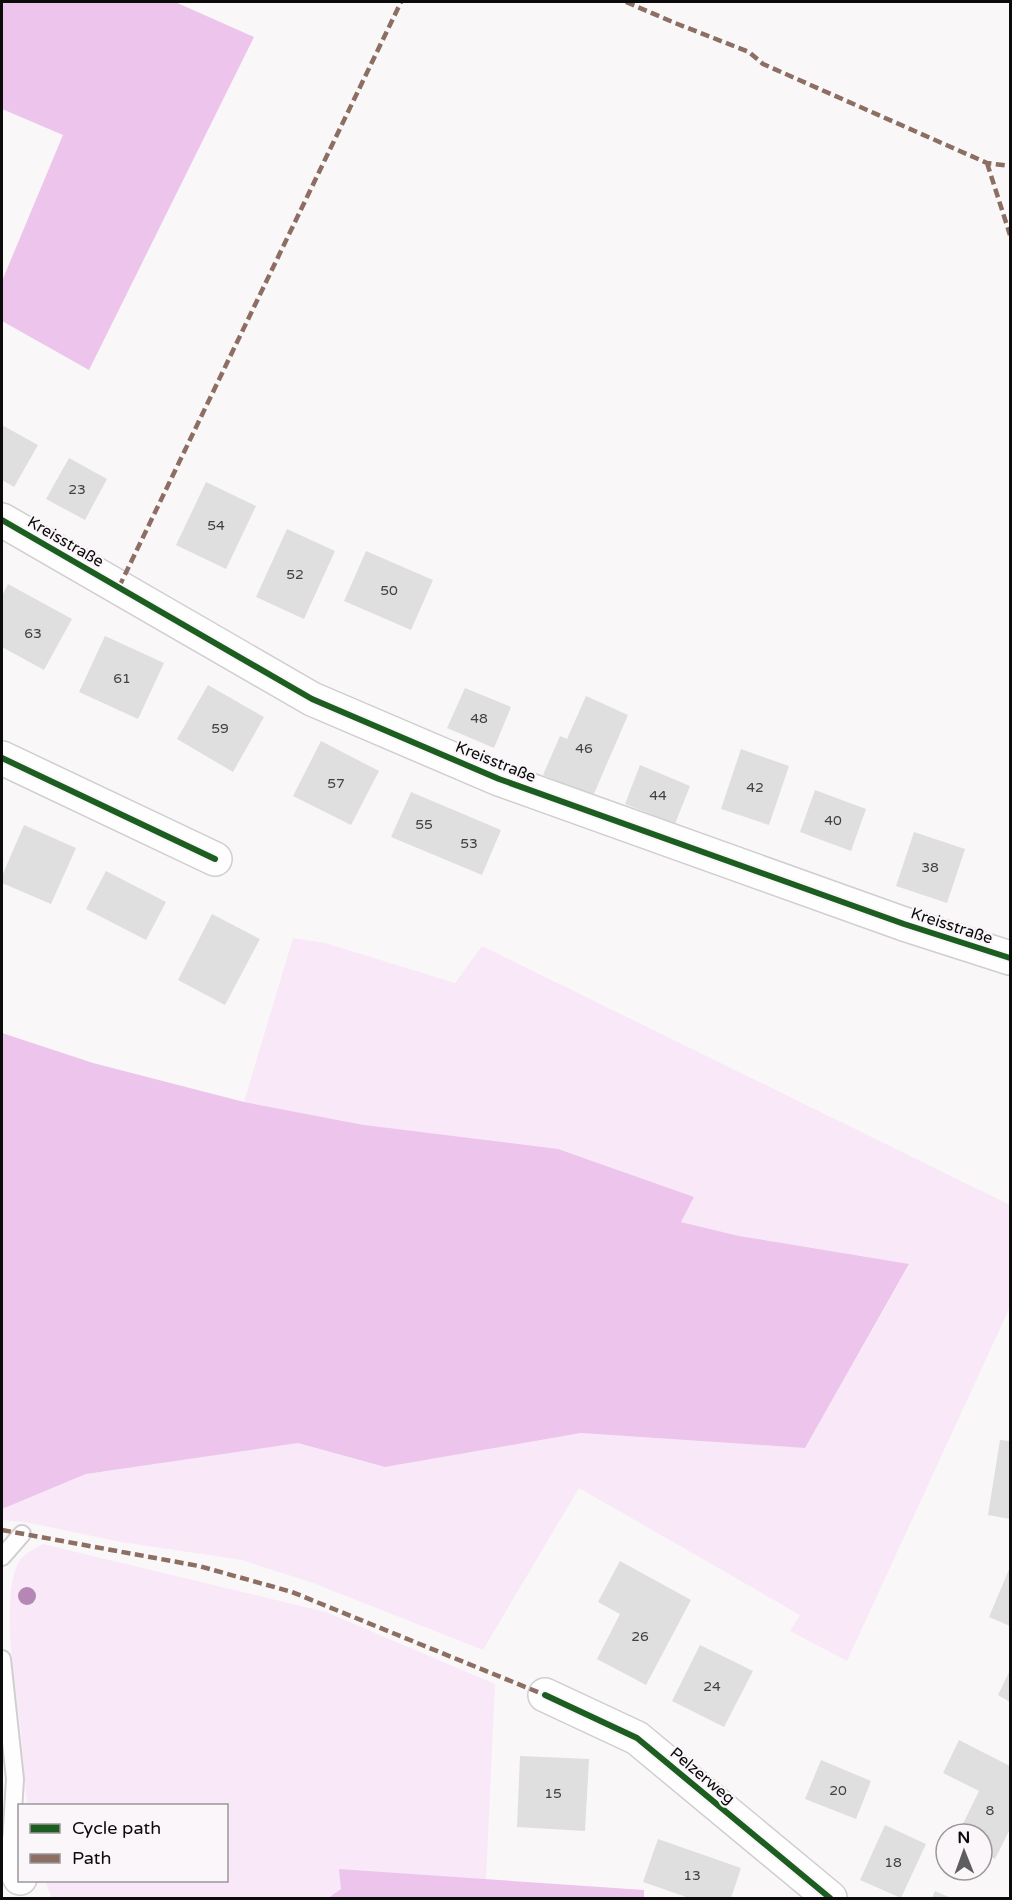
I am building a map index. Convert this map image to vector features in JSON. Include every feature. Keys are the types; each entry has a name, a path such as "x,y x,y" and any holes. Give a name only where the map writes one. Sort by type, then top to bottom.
{"street":[{"name":"Kreisstraße","path":"2,521 323,704 499,779 904,924 1011,958"},
{"path":"2,758 215,859"},
{"name":"Pelzerweg","path":"545,1695 637,1738 830,1899"},
{"path":"21,1882 31,1899"}],"lane":[{"path":"2,1557 22,1534"},
{"path":"2,1659 15,1779 13,1868"}],"shaded area":[{"path":"2,2 175,2 254,37 89,370 2,321 2,281 63,135 2,109"},
{"path":"293,938 325,943 455,983 482,946 1010,1205 1010,1307 847,1661 790,1631 800,1615 579,1488 483,1650 313,1583 242,1560 121,1542 25,1522 2,1520 2,1509 86,1474 298,1443 385,1467 581,1433 805,1448 909,1265 739,1236 681,1222 694,1197 364,1125 244,1102"},
{"path":"2,1033 93,1063 244,1102 364,1125 558,1149 694,1197 681,1222 739,1236 909,1264 805,1448 581,1433 385,1467 298,1443 86,1474 2,1509"},
{"path":"43,1544 326,1612 495,1684 486,1880 340,1869 341,1889 328,1898 52,1898 45,1882 228,1882 228,1804 27,1804 10,1622 13,1580 18,1563 26,1554"},
{"path":"339,1869 644,1890 644,1898 328,1898 341,1889"}],"building":[{"path":"2,425 38,445 14,487 2,480"},
{"path":"69,458 107,479 85,520 46,499"},
{"path":"206,482 256,506 226,569 176,545"},
{"path":"287,529 335,551 304,619 256,597"},
{"path":"366,551 433,580 411,630 344,601"},
{"path":"8,584 72,619 44,670 2,647 2,596"},
{"path":"105,636 164,663 138,719 79,692"},
{"path":"208,685 264,717 233,772 177,739"},
{"path":"465,688 511,707 494,748 447,728"},
{"path":"586,696 628,715 593,796 543,775 560,736 567,739"},
{"path":"321,741 379,771 351,825 293,796"},
{"path":"741,749 789,766 769,825 721,809"},
{"path":"640,765 690,786 675,824 625,804"},
{"path":"815,790 866,809 851,851 800,832"},
{"path":"411,792 501,830 482,875 391,837"},
{"path":"24,825 76,848 51,904 2,883 2,876"},
{"path":"914,832 965,849 947,903 896,886"},
{"path":"106,871 166,902 146,940 86,909"},
{"path":"212,914 260,939 225,1005 178,980"},
{"path":"1000,1440 1010,1441 1010,1519 988,1515"},
{"path":"620,1561 691,1600 646,1685 597,1659 620,1614 598,1602"},
{"path":"1010,1567 1010,1626 989,1617"},
{"path":"700,1645 753,1671 724,1727 672,1701"},
{"path":"1010,1670 1010,1702 998,1695"},
{"path":"959,1740 1010,1766 1010,1829 995,1859 994,1822 964,1822 979,1791 943,1773"},
{"path":"520,1756 589,1759 585,1831 517,1827"},
{"path":"821,1760 871,1781 856,1819 805,1799"},
{"path":"885,1825 926,1844 901,1898 860,1880"},
{"path":"658,1839 741,1868 731,1898 689,1898 643,1882"},
{"path":"935,1891 951,1898 932,1898"}],"marked path":[{"path":"119,587 401,2"},
{"path":"626,2 749,52 763,64 987,163 1010,166"},
{"path":"987,163 1010,235"},
{"path":"2,1530 199,1566 292,1592 545,1695"}],"cycle path":[{"path":"2,520 312,699 499,779 904,924 1010,958"},
{"path":"2,758 215,859"},
{"path":"545,1695 637,1738 830,1898"}]}
